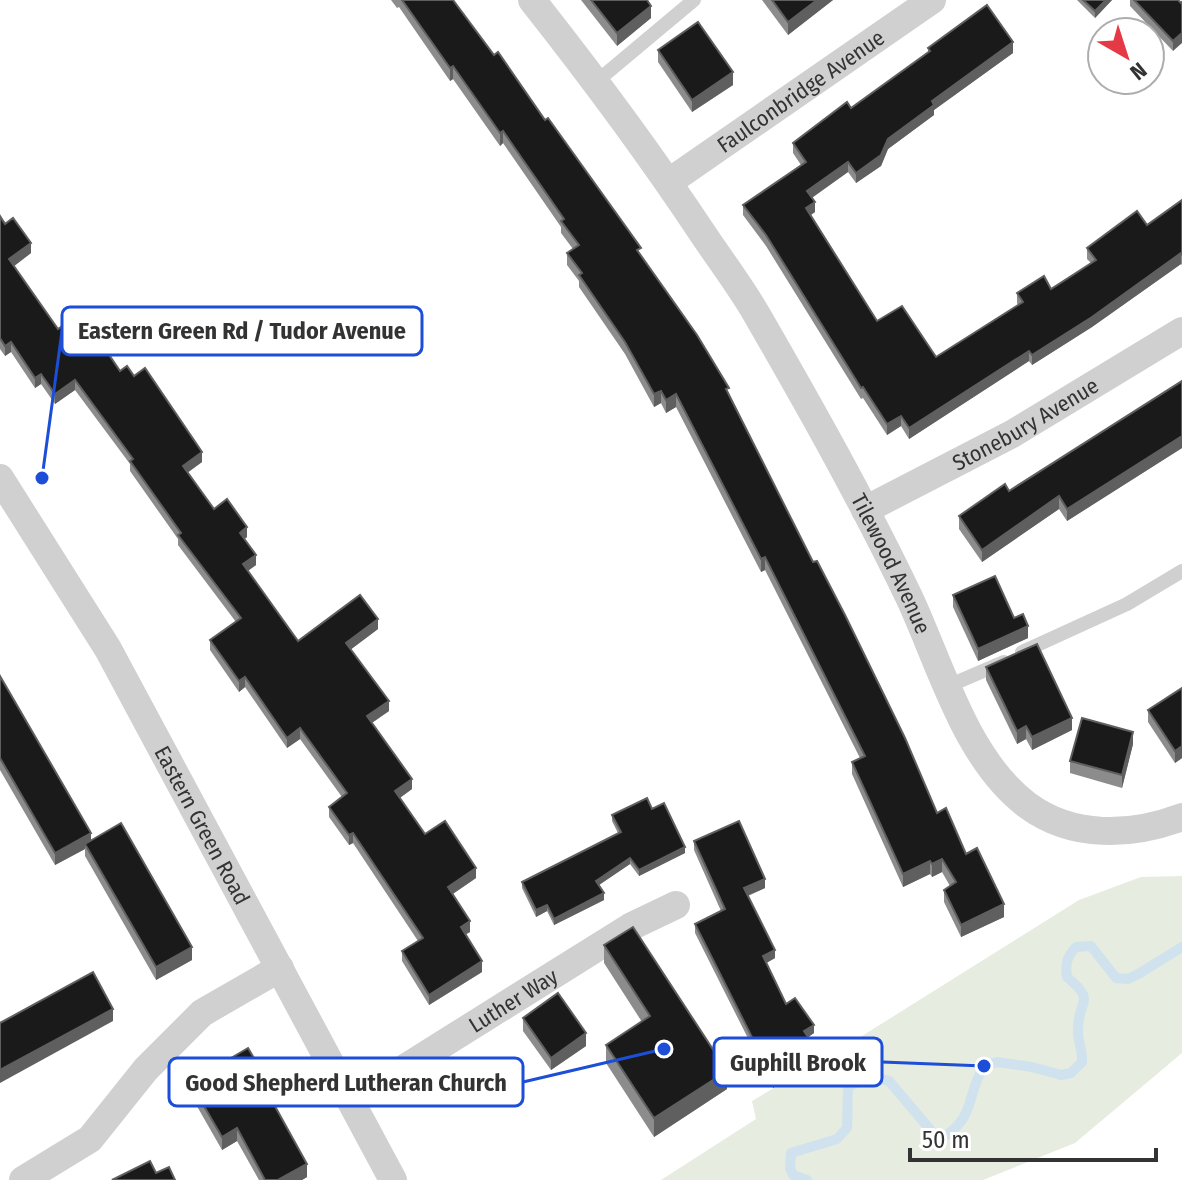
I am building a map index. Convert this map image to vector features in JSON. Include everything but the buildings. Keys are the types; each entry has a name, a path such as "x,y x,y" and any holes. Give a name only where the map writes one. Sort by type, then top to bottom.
{"street":[{"name":"Tilewood Avenue","path":"532,0 669,182 755,312 865,510 910,599 976,747 1000,779 1027,805 1057,823 1097,832 1134,831 1182,817"},
{"name":"Faulconbridge Avenue","path":"669,182 932,0"},
{"name":"Stonebury Avenue","path":"865,510 1012,434 1182,331"},
{"name":"Eastern Green Road","path":"0,478 108,649 393,1180"},
{"name":"Luther Way","path":"352,1101 630,927 676,905"},
{"path":"23,1180 90,1139 146,1069 202,1013 280,968"}],"lane":[{"path":"596,82 694,0"},
{"path":"948,686 1127,604 1182,571"}],"shaded area":[{"path":"1182,876 1182,1053 1075,1143 983,1180 661,1180 756,1119 752,1101 1079,900 1141,877"}],"waterway":[{"path":"807,1180 793,1175 791,1153 837,1139 847,1128 848,1087 868,1079 889,1081 939,1140 951,1132 965,1115 984,1066 997,1062 1061,1075 1071,1073 1082,1062 1078,1029 1084,997 1066,972 1067,960 1076,947 1091,946 1116,978 1128,979 1182,947"}],"place":[{"name":"Eastern Green Rd / Tudor Avenue","path":"42,478"},
{"name":"Good Shepherd Lutheran Church","path":"664,1049"},
{"name":"Guphill Brook","path":"984,1066"}]}
